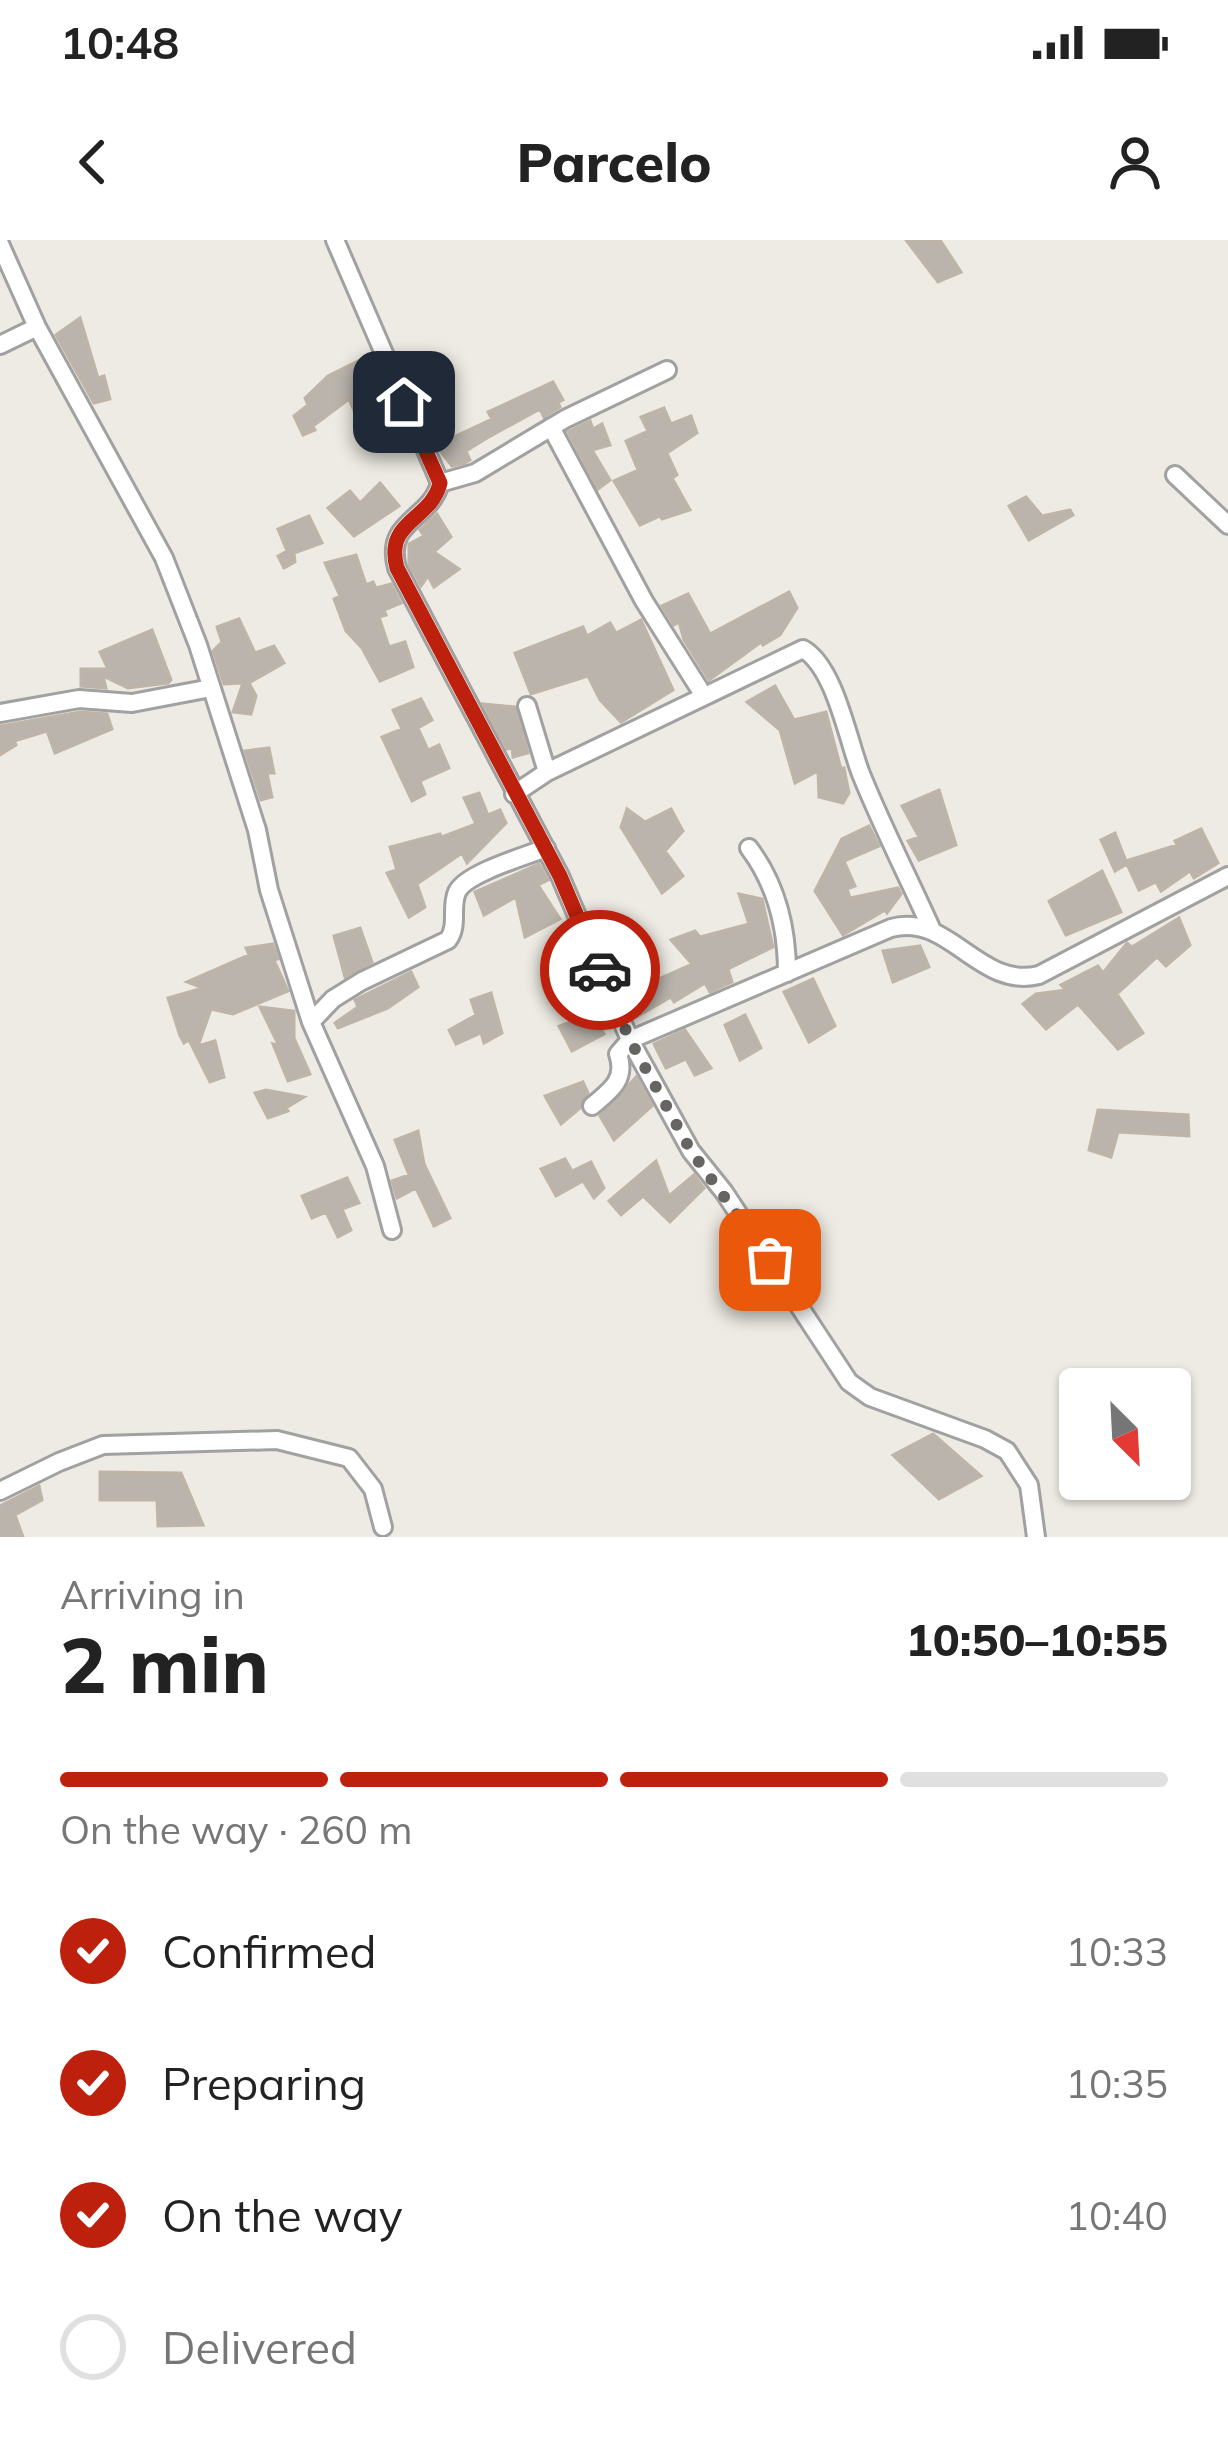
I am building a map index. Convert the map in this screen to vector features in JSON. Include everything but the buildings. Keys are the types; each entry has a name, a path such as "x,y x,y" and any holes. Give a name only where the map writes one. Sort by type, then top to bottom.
{"street":[{"path":"335,240 440,483 433,498 400,532 392,549 397,568 546,848 630,1040 691,1151 724,1192 849,1382 870,1396 1007,1451 1029,1485 1036,1537"},
{"path":"0,244 37,327 164,558 211,688 311,1022 375,1166 392,1230"},
{"path":"0,345 37,327"},
{"path":"440,483 475,473 551,427 667,370"},
{"path":"551,427 644,601 704,696"},
{"path":"1175,475 1228,525"},
{"path":"514,794 547,772 797,650 812,654 837,701 861,774 931,928"},
{"path":"0,713 79,699 132,703 211,688"},
{"path":"527,706 547,772"},
{"path":"311,1022 333,999 362,981 448,940 454,933 458,892 468,881 546,848"},
{"path":"749,848 775,896 787,939 788,973"},
{"path":"592,1106 616,1083 622,1066 618,1054 630,1040 891,928 905,924 931,928 987,967 1025,978 1228,876"},
{"path":"0,1491 103,1445 278,1440 349,1458 373,1489 383,1527"}],"way so far":[{"path":"600,970 630,1040 691,1151 770,1260"}],"route":[{"path":"404,402 440,483 439,491 400,532 392,549 397,568 546,848 600,970"}]}
